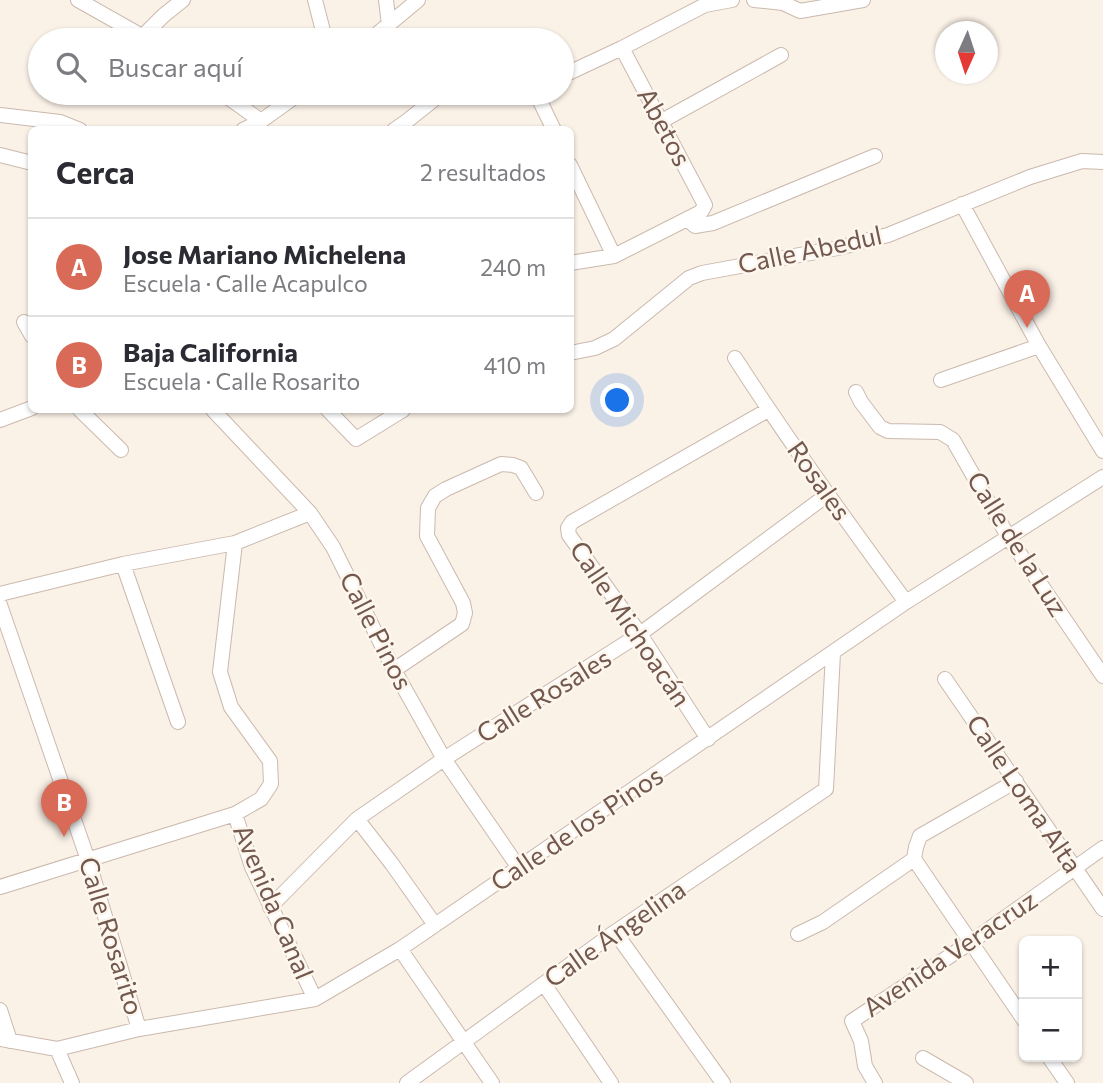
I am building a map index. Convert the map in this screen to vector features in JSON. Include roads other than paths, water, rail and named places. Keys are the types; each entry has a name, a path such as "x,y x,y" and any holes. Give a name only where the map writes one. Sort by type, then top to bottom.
{"street":[{"path":"78,0 128,28"},
{"path":"156,28 183,0"},
{"path":"315,0 321,28"},
{"path":"386,0 389,26"},
{"path":"386,28 418,0"},
{"path":"574,70 705,5 732,0"},
{"path":"754,0 786,2 800,11 863,0"},
{"name":"Abetos","path":"622,48 705,205 701,212 687,219"},
{"path":"660,122 781,55"},
{"path":"239,105 261,121"},
{"path":"251,126 283,105"},
{"path":"409,125 430,105"},
{"path":"542,105 552,126"},
{"path":"0,115 60,122 70,126"},
{"path":"0,155 28,162"},
{"path":"574,261 614,256 687,219 695,226 713,223 875,156"},
{"name":"Calle Abedul","path":"574,352 595,348 614,339 689,278 702,273 838,248 888,235 1030,177 1082,161 1103,162"},
{"path":"574,173 614,256"},
{"path":"962,204 1039,346 1103,451"},
{"path":"24,322 28,329"},
{"path":"941,380 1039,346"},
{"name":"Rosales","path":"735,358 827,495 906,602"},
{"name":"Calle de la Luz","path":"856,392 880,427 888,431 940,432 953,440 1009,538 1103,676"},
{"path":"0,420 28,410"},
{"name":"Calle Michoacán","path":"708,739 640,635 569,535 568,528 572,522 768,410"},
{"path":"83,413 121,450"},
{"name":"Calle Pinos","path":"216,413 310,513 333,547 394,670 444,759 519,869"},
{"path":"331,413 356,439 398,413"},
{"path":"394,670 462,624 465,612 463,603 427,536 428,508 435,496 500,464 521,468 536,493"},
{"name":"Calle de los Pinos","path":"5,1040 57,1049 139,1029 315,999 400,949 906,602 1103,477"},
{"name":"Calle Rosales","path":"270,907 357,819 444,759 640,635 827,495"},
{"path":"0,594 123,564 235,544 310,513"},
{"name":"Avenida Canal","path":"235,544 220,672 231,707 270,761 271,784 261,799 235,814 252,867 315,999"},
{"path":"123,564 178,722"},
{"name":"Calle Rosarito","path":"0,605 88,860 139,1029"},
{"name":"Calle Ángelina","path":"407,1083 615,932 826,789 833,653"},
{"name":"Calle Loma Alta","path":"945,679 1103,909"},
{"path":"1016,781 920,836 914,859 1019,1013"},
{"path":"0,887 235,814"},
{"path":"357,819 435,925"},
{"name":"Avenida Veracruz","path":"875,1083 865,1066 861,1041 852,1021 971,942 1103,848"},
{"path":"798,934 823,922 914,859"},
{"path":"615,932 723,1083"},
{"path":"400,949 492,1083"},
{"path":"544,984 611,1083"},
{"path":"0,1010 5,1040"},
{"path":"57,1049 72,1083"},
{"path":"923,1058 966,1083"},
{"path":"1051,1062 1060,1081"}],"place":[{"name":"Jose Mariano Michelena","path":"1027,328"},
{"name":"Baja California","path":"64,837"}]}
